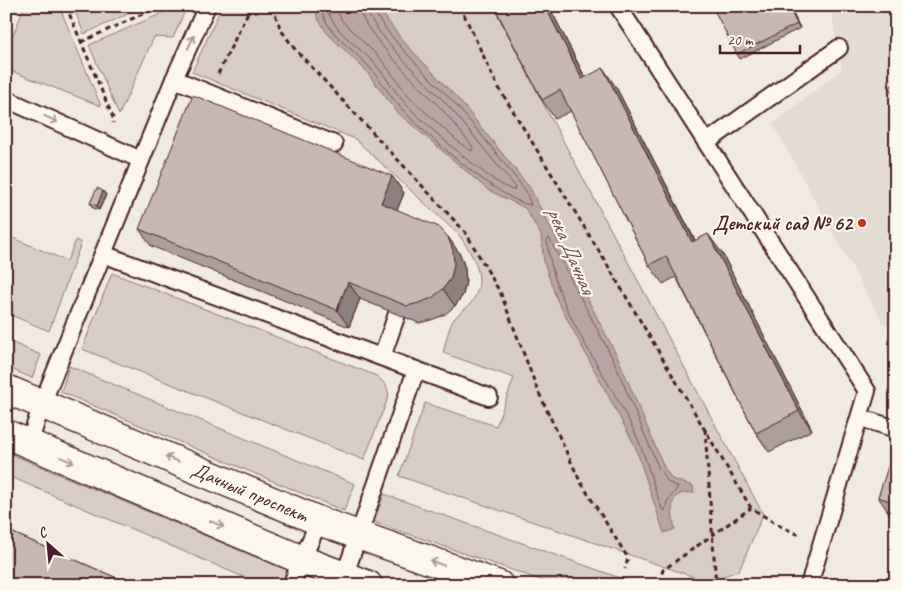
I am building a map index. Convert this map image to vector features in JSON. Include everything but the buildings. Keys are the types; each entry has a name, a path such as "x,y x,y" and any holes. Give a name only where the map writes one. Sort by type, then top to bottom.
{"main road":[{"name":"Дачный проспект","path":"6,389 319,521 500,585"},
{"path":"18,439 302,560 356,581"}],"lane":[{"path":"18,439 42,404 174,78 207,6"},
{"path":"618,6 867,391 861,418 809,585"},
{"path":"707,142 839,48"},
{"path":"174,78 334,144"},
{"path":"6,99 141,160"},
{"path":"103,254 489,397"},
{"path":"382,357 397,314"},
{"path":"356,581 359,535 416,370"},
{"path":"861,418 896,429"},
{"path":"291,585 319,521"}],"path":[{"path":"66,6 114,120 108,138 122,143 119,151"},
{"path":"81,42 160,6"},
{"path":"209,93 251,6"},
{"path":"272,6 281,30 294,48 466,233 501,294 538,391 580,481 628,558 625,569"},
{"path":"460,6 497,85 705,428 751,508 780,526 822,542"},
{"path":"705,428 716,585"},
{"path":"659,582 663,570 712,533 751,508"}],"shaded area":[{"path":"22,6 59,6 101,106 6,69 6,53 23,10"},
{"path":"73,6 145,6 84,34"},
{"path":"179,6 187,6 173,38 154,37 119,115 89,45"},
{"path":"222,6 493,6 763,514 739,571 706,581 399,476 425,403 496,426 514,378 443,353 452,323 469,305 479,285 479,277 474,259 459,235 355,139 192,72"},
{"name":"Детский сад № 62","path":"830,6 896,6 896,328 883,323 773,124 842,69"},
{"path":"6,235 67,261 76,240 81,243 49,331 6,313"},
{"path":"112,273 377,376 386,385 389,395 364,460 82,349"},
{"path":"6,340 41,355 32,378 6,367"},
{"path":"69,366 355,484 344,511 61,392"},
{"path":"6,452 289,571 283,585 262,585 6,475"},
{"path":"384,494 640,585 555,585 374,522"}],"water":[{"path":"316,6 377,6 403,41 460,101 530,188 618,358 664,467 672,479 693,486 694,493 685,493 675,498 672,515 675,529 664,533 635,446 557,300 544,263 541,235 525,208 488,190 397,112 366,71 327,33 317,17"}],"place":[{"name":"Детский сад № 62","path":"862,223"}],"water label":[{"name":"река Дачная","path":"571,250"}]}
